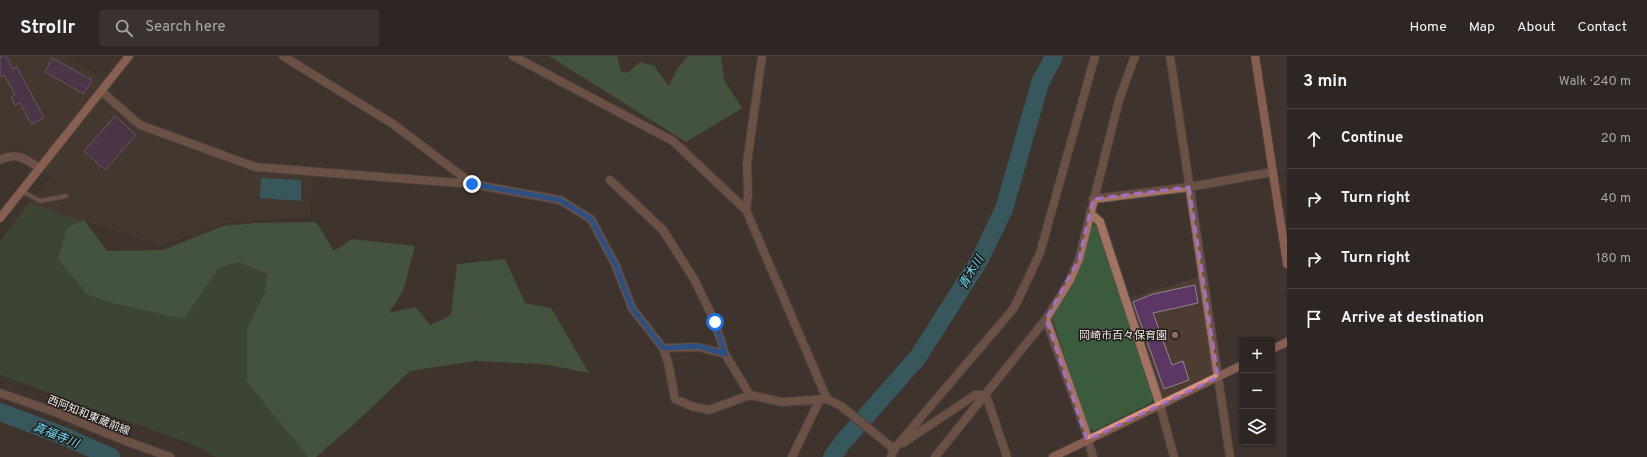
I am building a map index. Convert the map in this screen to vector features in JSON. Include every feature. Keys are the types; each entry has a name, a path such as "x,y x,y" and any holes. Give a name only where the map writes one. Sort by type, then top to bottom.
{"street":[{"path":"0,218 129,56"},
{"path":"283,56 393,124 472,184"},
{"path":"513,56 674,141 746,210 824,399"},
{"path":"746,210 748,195 747,163 762,56"},
{"path":"890,457 894,448 1014,308 1040,254 1095,56"},
{"path":"936,457 1046,319 1070,280 1079,259 1119,100 1135,56"},
{"path":"1170,56 1230,457"},
{"path":"1255,56 1287,264"},
{"path":"101,91 140,125 255,167 472,184 560,200 591,219 615,264 632,308 663,348 668,362 675,399 691,406 709,410 750,395 782,402 824,399 841,406 894,448"},
{"path":"0,160 9,156 22,157 39,168"},
{"path":"1093,200 1189,187 1273,172"},
{"path":"610,180 664,230 694,279 712,315 725,354 750,395"},
{"path":"1090,213 1100,222 1160,405 1174,457"},
{"path":"1046,319 1085,429 1093,457"},
{"path":"1275,348 1287,342"},
{"path":"663,348 698,346 725,354"},
{"path":"1053,457 1239,366"},
{"name":"西阿知和東蔵前線","path":"0,393 56,412 123,440 170,457"},
{"path":"894,448 975,395 986,395"},
{"path":"986,395 1007,457"},
{"path":"792,457 824,399"}],"lane":[{"path":"22,191 40,201 66,196"}],"highlighted area":[{"path":"1189,187 1218,377 1087,440 1046,319 1079,259 1093,199"}],"shaded area":[{"path":"0,56 67,56 104,80 95,92 138,130 253,172 313,177 310,216 223,224 160,246 29,203 51,177 20,146 0,154"},
{"name":"岡崎市百々保育園","path":"1199,277 1214,373 1162,398 1128,298"}],"green space":[{"path":"549,56 617,56 621,71 628,73 640,62 654,66 669,86 677,69 688,56 721,56 724,80 742,108 686,142"},
{"path":"29,203 82,221 88,295 112,303 184,319 219,268 238,262 267,274 265,292 247,329 247,382 308,457 216,457 194,445 0,375 0,241"},
{"path":"84,220 107,251 163,250 223,226 256,223 316,222 334,251 352,239 415,246 403,291 389,313 416,307 430,325 451,315 457,264 505,259 525,303 551,308 589,373 543,364 475,361 410,371 351,427 316,457 308,457 247,382 247,329 265,292 267,274 238,262 219,268 184,319 112,303 88,295 58,259 67,228"},
{"path":"1091,225 1096,225 1154,396 1151,403 1094,431 1089,429 1052,317 1081,267"}],"water":[{"path":"261,178 301,180 301,201 260,198"}],"building":[{"path":"0,56 6,56 13,69 17,67 44,118 31,124 20,103 15,105 11,97 15,95 4,75 0,77"},
{"path":"52,58 92,80 84,94 45,72"},
{"path":"115,116 136,135 105,170 84,151"},
{"path":"1195,285 1198,303 1153,313 1172,365 1183,361 1189,380 1164,389 1133,302 1153,294"}],"waterway":[{"name":"青木川","path":"832,457 843,442 918,357 979,261 1004,209 1040,83 1054,56"},
{"name":"真福寺川","path":"0,412 66,437 111,457"}],"place":[{"name":"岡崎市百々保育園","path":"1175,335"}],"route":[{"path":"472,184 560,200 591,219 615,264 632,308 663,348 698,346 725,354 715,322"}]}
